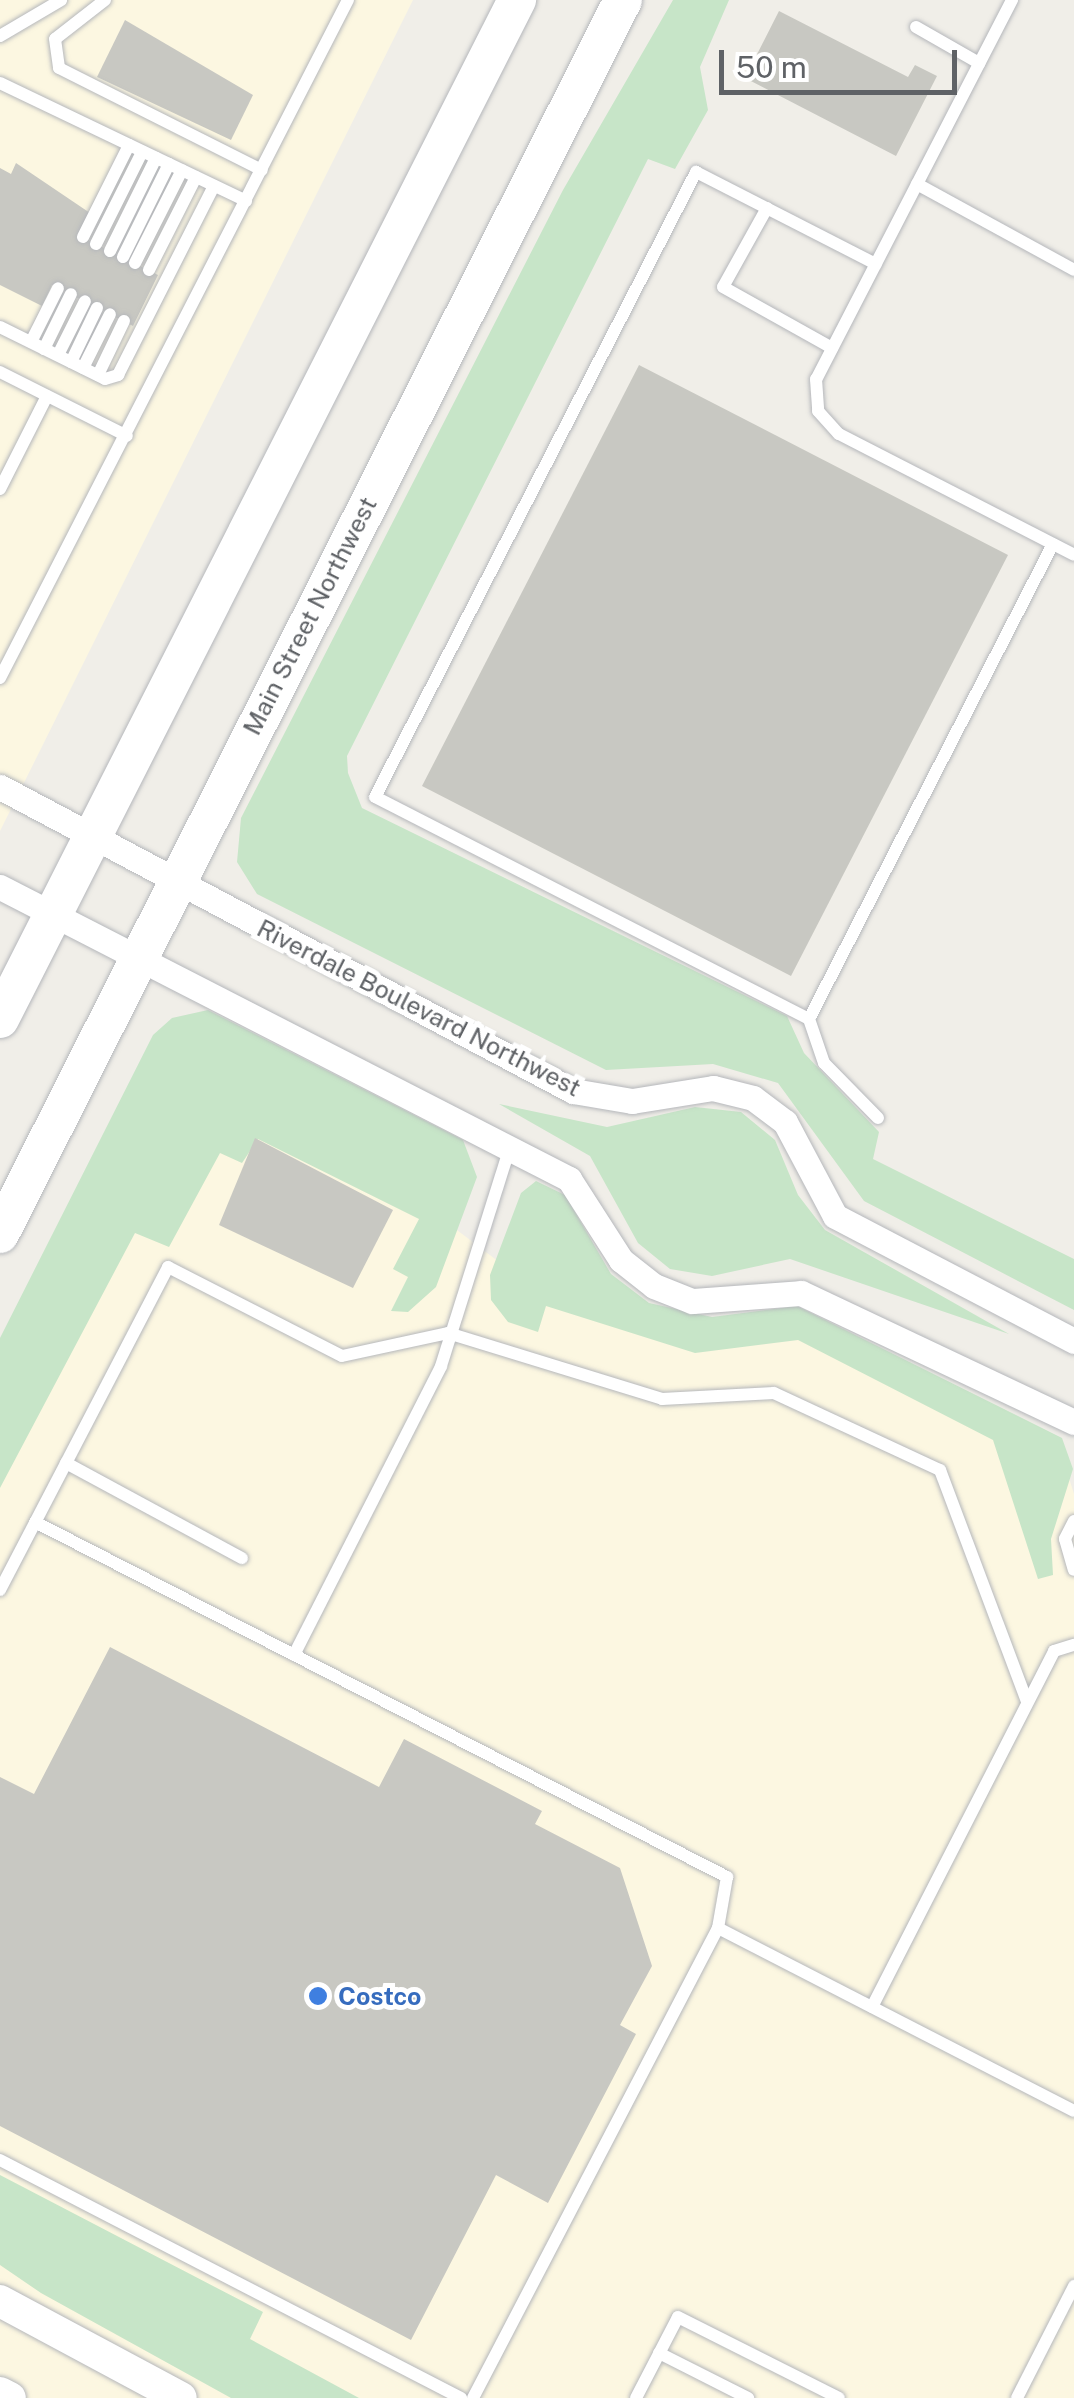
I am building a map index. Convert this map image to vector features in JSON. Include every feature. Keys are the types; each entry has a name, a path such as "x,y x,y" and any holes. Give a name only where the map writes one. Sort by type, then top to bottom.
{"main road":[{"path":"0,1020 517,0"},
{"name":"Main Street Northwest","path":"0,1234 623,0"}],"street":[{"name":"Riverdale Boulevard Northwest","path":"0,787 573,1091 632,1101 713,1088 753,1098 785,1122 835,1216 1074,1341"},
{"path":"0,887 510,1147 584,1193 621,1260 654,1286 692,1301 802,1292 1074,1422"},
{"path":"0,2301 139,2388 180,2398"},
{"path":"0,2392 10,2398"}],"lane":[{"path":"0,36 61,0"},
{"path":"105,0 55,38 59,68 262,170"},
{"path":"0,678 348,0"},
{"path":"1012,0 816,379 818,411 839,434 1074,555"},
{"path":"916,27 979,62"},
{"path":"0,83 246,202"},
{"path":"90,240 136,148"},
{"path":"169,164 123,257 169,164"},
{"path":"876,264 696,172 376,797 809,1019 824,1063 878,1118"},
{"path":"149,270 196,177"},
{"path":"917,184 1074,270"},
{"path":"0,326 98,375 118,375 214,186"},
{"path":"766,208 722,287 832,348"},
{"path":"38,345 64,291"},
{"path":"70,362 97,308 70,362"},
{"path":"98,375 124,321"},
{"path":"0,372 127,436"},
{"path":"0,490 47,396"},
{"path":"809,1019 1053,544"},
{"path":"294,1655 440,1366 510,1147"},
{"path":"0,1590 168,1267 342,1356 448,1332 662,1399 800,1400 940,1470 1028,1701"},
{"path":"66,1463 242,1558"},
{"path":"1074,1521 1065,1539 1074,1570"},
{"path":"35,1522 726,1877 718,1928 473,2398"},
{"path":"872,2007 1054,1651 1074,1645"},
{"path":"718,1928 1074,2111"},
{"path":"0,2160 460,2398"},
{"path":"1017,2398 1074,2286"},
{"path":"641,2396 678,2316 838,2398"},
{"path":"659,2353 748,2398"}],"shaded area":[{"path":"0,0 413,0 0,831"},
{"path":"197,1090 445,1221 532,1287 696,1349 802,1330 1063,1459 1074,1494 1074,2398 0,2398 0,1463"}],"green space":[{"path":"673,0 729,0 700,67 708,110 675,169 648,159 347,756 348,773 362,808 787,1016 804,1053 879,1132 873,1159 1074,1259 1074,1310 864,1201 778,1083 713,1064 606,1070 257,894 237,862 241,818 563,190"},
{"path":"208,1010 463,1140 477,1177 436,1287 408,1312 391,1311 408,1277 393,1269 419,1219 258,1139 242,1163 220,1153 169,1247 135,1233 0,1488 0,1338 153,1035 172,1018"},
{"path":"499,1104 607,1127 695,1107 741,1112 775,1140 798,1195 825,1230 1009,1334 790,1259 712,1276 670,1269 638,1243 590,1156"},
{"path":"536,1181 565,1195 611,1274 649,1303 712,1317 797,1306 1062,1438 1073,1469 1051,1539 1053,1575 1038,1579 993,1440 798,1340 695,1353 546,1306 538,1332 508,1322 491,1300 490,1275 521,1193"},
{"path":"0,2175 263,2312 250,2339 359,2398 231,2398 41,2293 0,2265"}],"building":[{"path":"779,11 908,77 915,65 937,76 896,156 745,78"},
{"path":"125,20 253,95 231,140 97,77"},
{"path":"16,163 90,213 80,236 158,275 133,326 52,285 42,306 0,285 0,168 11,174"},
{"path":"639,365 1008,555 791,976 422,786"},
{"path":"255,1138 393,1210 353,1288 219,1225"},
{"name":"Costco","path":"110,1647 379,1787 404,1739 542,1811 535,1824 620,1868 652,1966 620,2025 636,2034 548,2203 496,2175 411,2340 0,2126 0,1777 34,1794"}],"place":[{"name":"Costco","path":"318,1996"}]}
